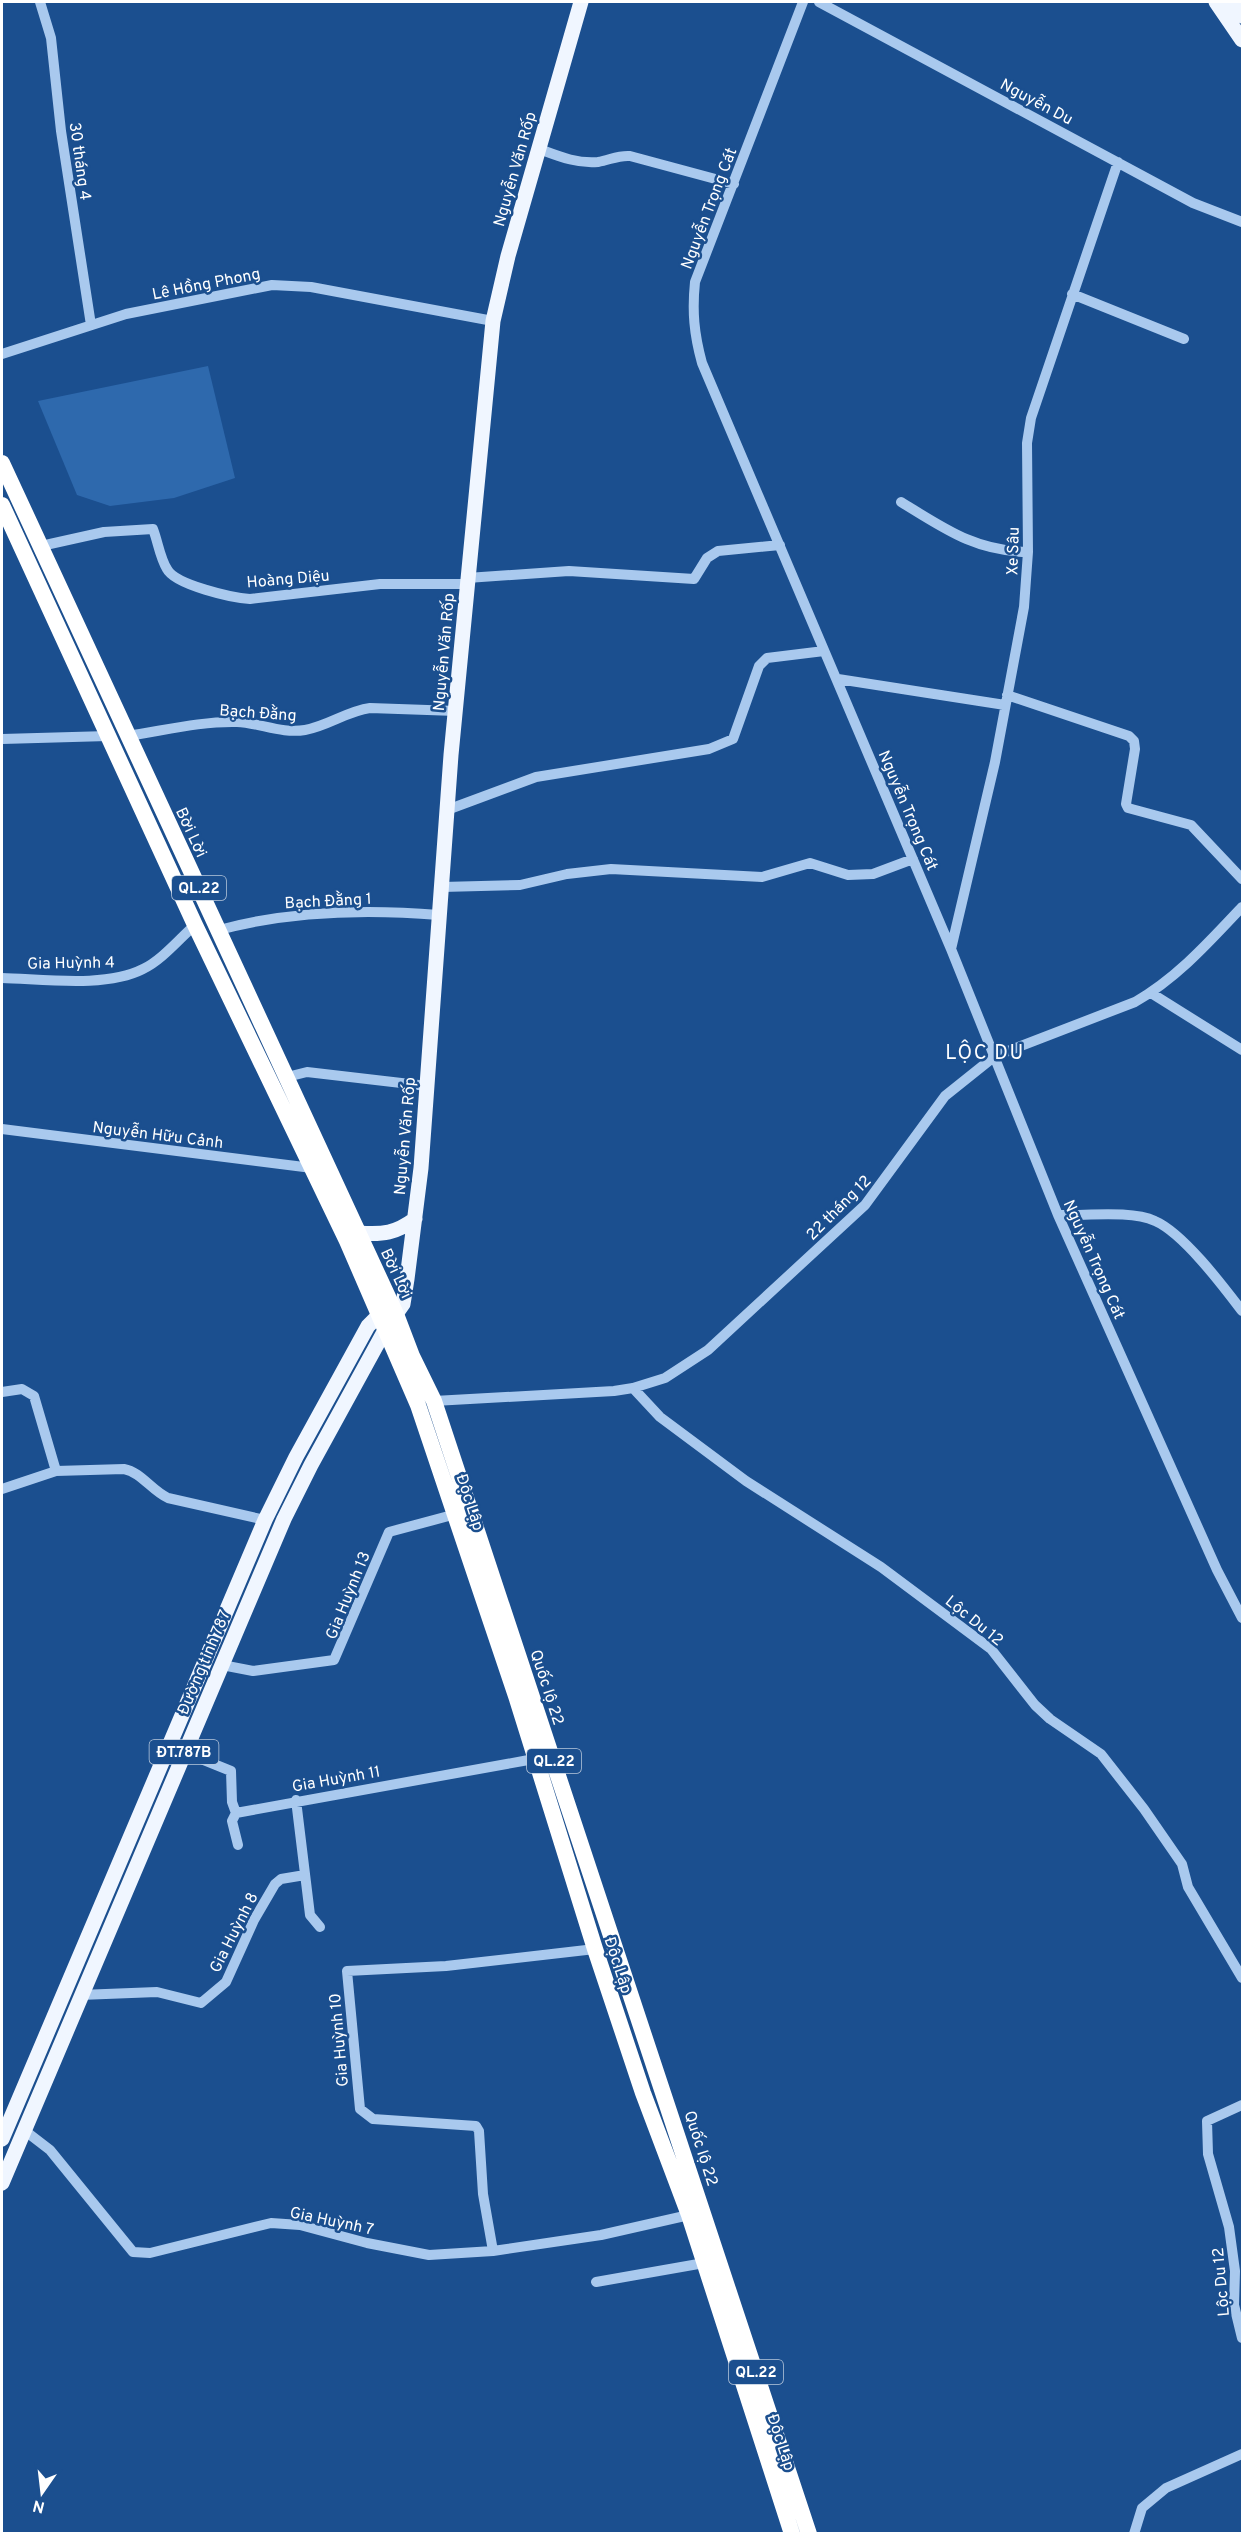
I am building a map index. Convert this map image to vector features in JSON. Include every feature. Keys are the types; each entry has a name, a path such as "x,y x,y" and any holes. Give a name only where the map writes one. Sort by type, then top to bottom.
{"highway":[{"name":"Bời Lời","path":"2,463 396,1314"},
{"name":"Bời Lời","path":"2,505 8,534 108,736 195,925 312,1168 382,1322"},
{"path":"382,1322 396,1314"},
{"name":"Quốc lộ 22","path":"396,1314 412,1356 696,2213"},
{"name":"Quốc lộ 22","path":"382,1322 426,1403"},
{"name":"Độc Lập","path":"426,1403 456,1514 643,2093 696,2213 809,2534"},
{"name":"Độc Lập","path":"696,2213 705,2263 792,2534"}],"main road":[{"name":"Nguyễn Văn Rốp","path":"396,1314 403,1304 415,1219 447,810 493,321 538,148 581,2"},
{"path":"1216,2 1242,40"},
{"path":"1232,2 1242,16"},
{"path":"359,1233 382,1235 400,1230 415,1219"},
{"name":"Đường tỉnh 787","path":"2,2139 265,1520 312,1427 368,1326 382,1322"},
{"name":"Đường tỉnh 787","path":"2,2183 80,1995 297,1492 382,1322"}],"street":[{"name":"30 tháng 4","path":"40,2 51,38 61,131 91,325"},
{"name":"Nguyễn Trọng Cát","path":"803,2 695,282 693,333 702,363 951,949 1058,1215 1217,1570 1242,1618"},
{"name":"Nguyễn Du","path":"819,2 1193,202 1242,222"},
{"path":"538,148 584,163 602,162 617,155 630,156 734,184"},
{"name":"Xe Sâu","path":"951,949 993,772 1024,607 1028,552 1029,429 1072,294 1118,162"},
{"name":"Lê Hồng Phong","path":"2,354 126,314 272,285 311,287 493,321"},
{"path":"1072,294 1184,339"},
{"path":"901,502 975,544 993,550 1028,552"},
{"name":"Hoàng Diệu","path":"41,546 104,532 153,529 167,571 175,578 232,597 250,598 380,584 467,581 569,571 694,579 707,558 718,551 780,545"},
{"path":"447,810 536,777 709,749 733,739 759,666 767,658 824,651"},
{"path":"838,679 1006,700 1129,736 1134,741 1135,748 1126,804 1128,808 1191,825 1242,879"},
{"name":"Bạch Đằng","path":"127,736 222,722 258,725 281,731 305,730 356,710 370,708 456,711"},
{"path":"2,739 108,736"},
{"path":"442,887 520,885 567,874 611,869 762,877 810,863 848,875 873,874 913,859"},
{"name":"22 tháng 12","path":"426,1403 614,1391 665,1378 708,1350 865,1205 945,1096 995,1056 1135,1002 1151,993 1184,967 1242,907"},
{"name":"Bạch Đằng 1","path":"219,930 258,920 319,914 440,915"},
{"name":"Gia Huỳnh 4","path":"2,978 102,979 128,976 145,968 195,925"},
{"path":"1151,993 1242,1050"},
{"path":"286,1077 306,1072 427,1086"},
{"name":"Nguyễn Hữu Cảnh","path":"2,1129 312,1168"},
{"path":"1058,1215 1139,1217 1156,1221 1175,1234 1242,1311"},
{"name":"Lộc Du 12","path":"633,1388 660,1417 746,1481 881,1567 990,1649 1043,1712 1101,1754 1144,1809 1182,1864 1188,1887 1242,1978"},
{"path":"2,1392 22,1389 34,1396 56,1471"},
{"path":"2,1490 56,1471 131,1470 159,1494 168,1498 265,1520"},
{"name":"Gia Huỳnh 13","path":"222,1665 253,1671 334,1660 389,1532 456,1514"},
{"path":"184,1752 231,1771 232,1802 236,1813 232,1821 238,1845"},
{"name":"Gia Huỳnh 11","path":"236,1813 296,1800 534,1759"},
{"path":"296,1800 310,1915 320,1927"},
{"name":"Gia Huỳnh 8","path":"80,1995 157,1992 201,2003 225,1982 254,1920 275,1884 281,1879 306,1875"},
{"name":"Gia Huỳnh 10","path":"493,2251 483,2194 479,2131 476,2126 373,2119 360,2109 347,1971 446,1966 595,1950"},
{"name":"Lộc Du 12","path":"1242,2104 1207,2121 1208,2154 1229,2227 1235,2271 1234,2305 1242,2338"},
{"name":"Gia Huỳnh 7","path":"24,2130 50,2151 133,2252 150,2253 271,2223 300,2225 367,2243 429,2255 493,2251 601,2235 696,2213"},
{"path":"596,2282 705,2263"},
{"path":"1134,2534 1142,2508 1166,2488 1242,2454"}],"shaded area":[{"path":"208,366 235,478 174,498 110,506 77,495 38,401"}],"district":[{"name":"LỘC DU","path":"985,1052"}]}
